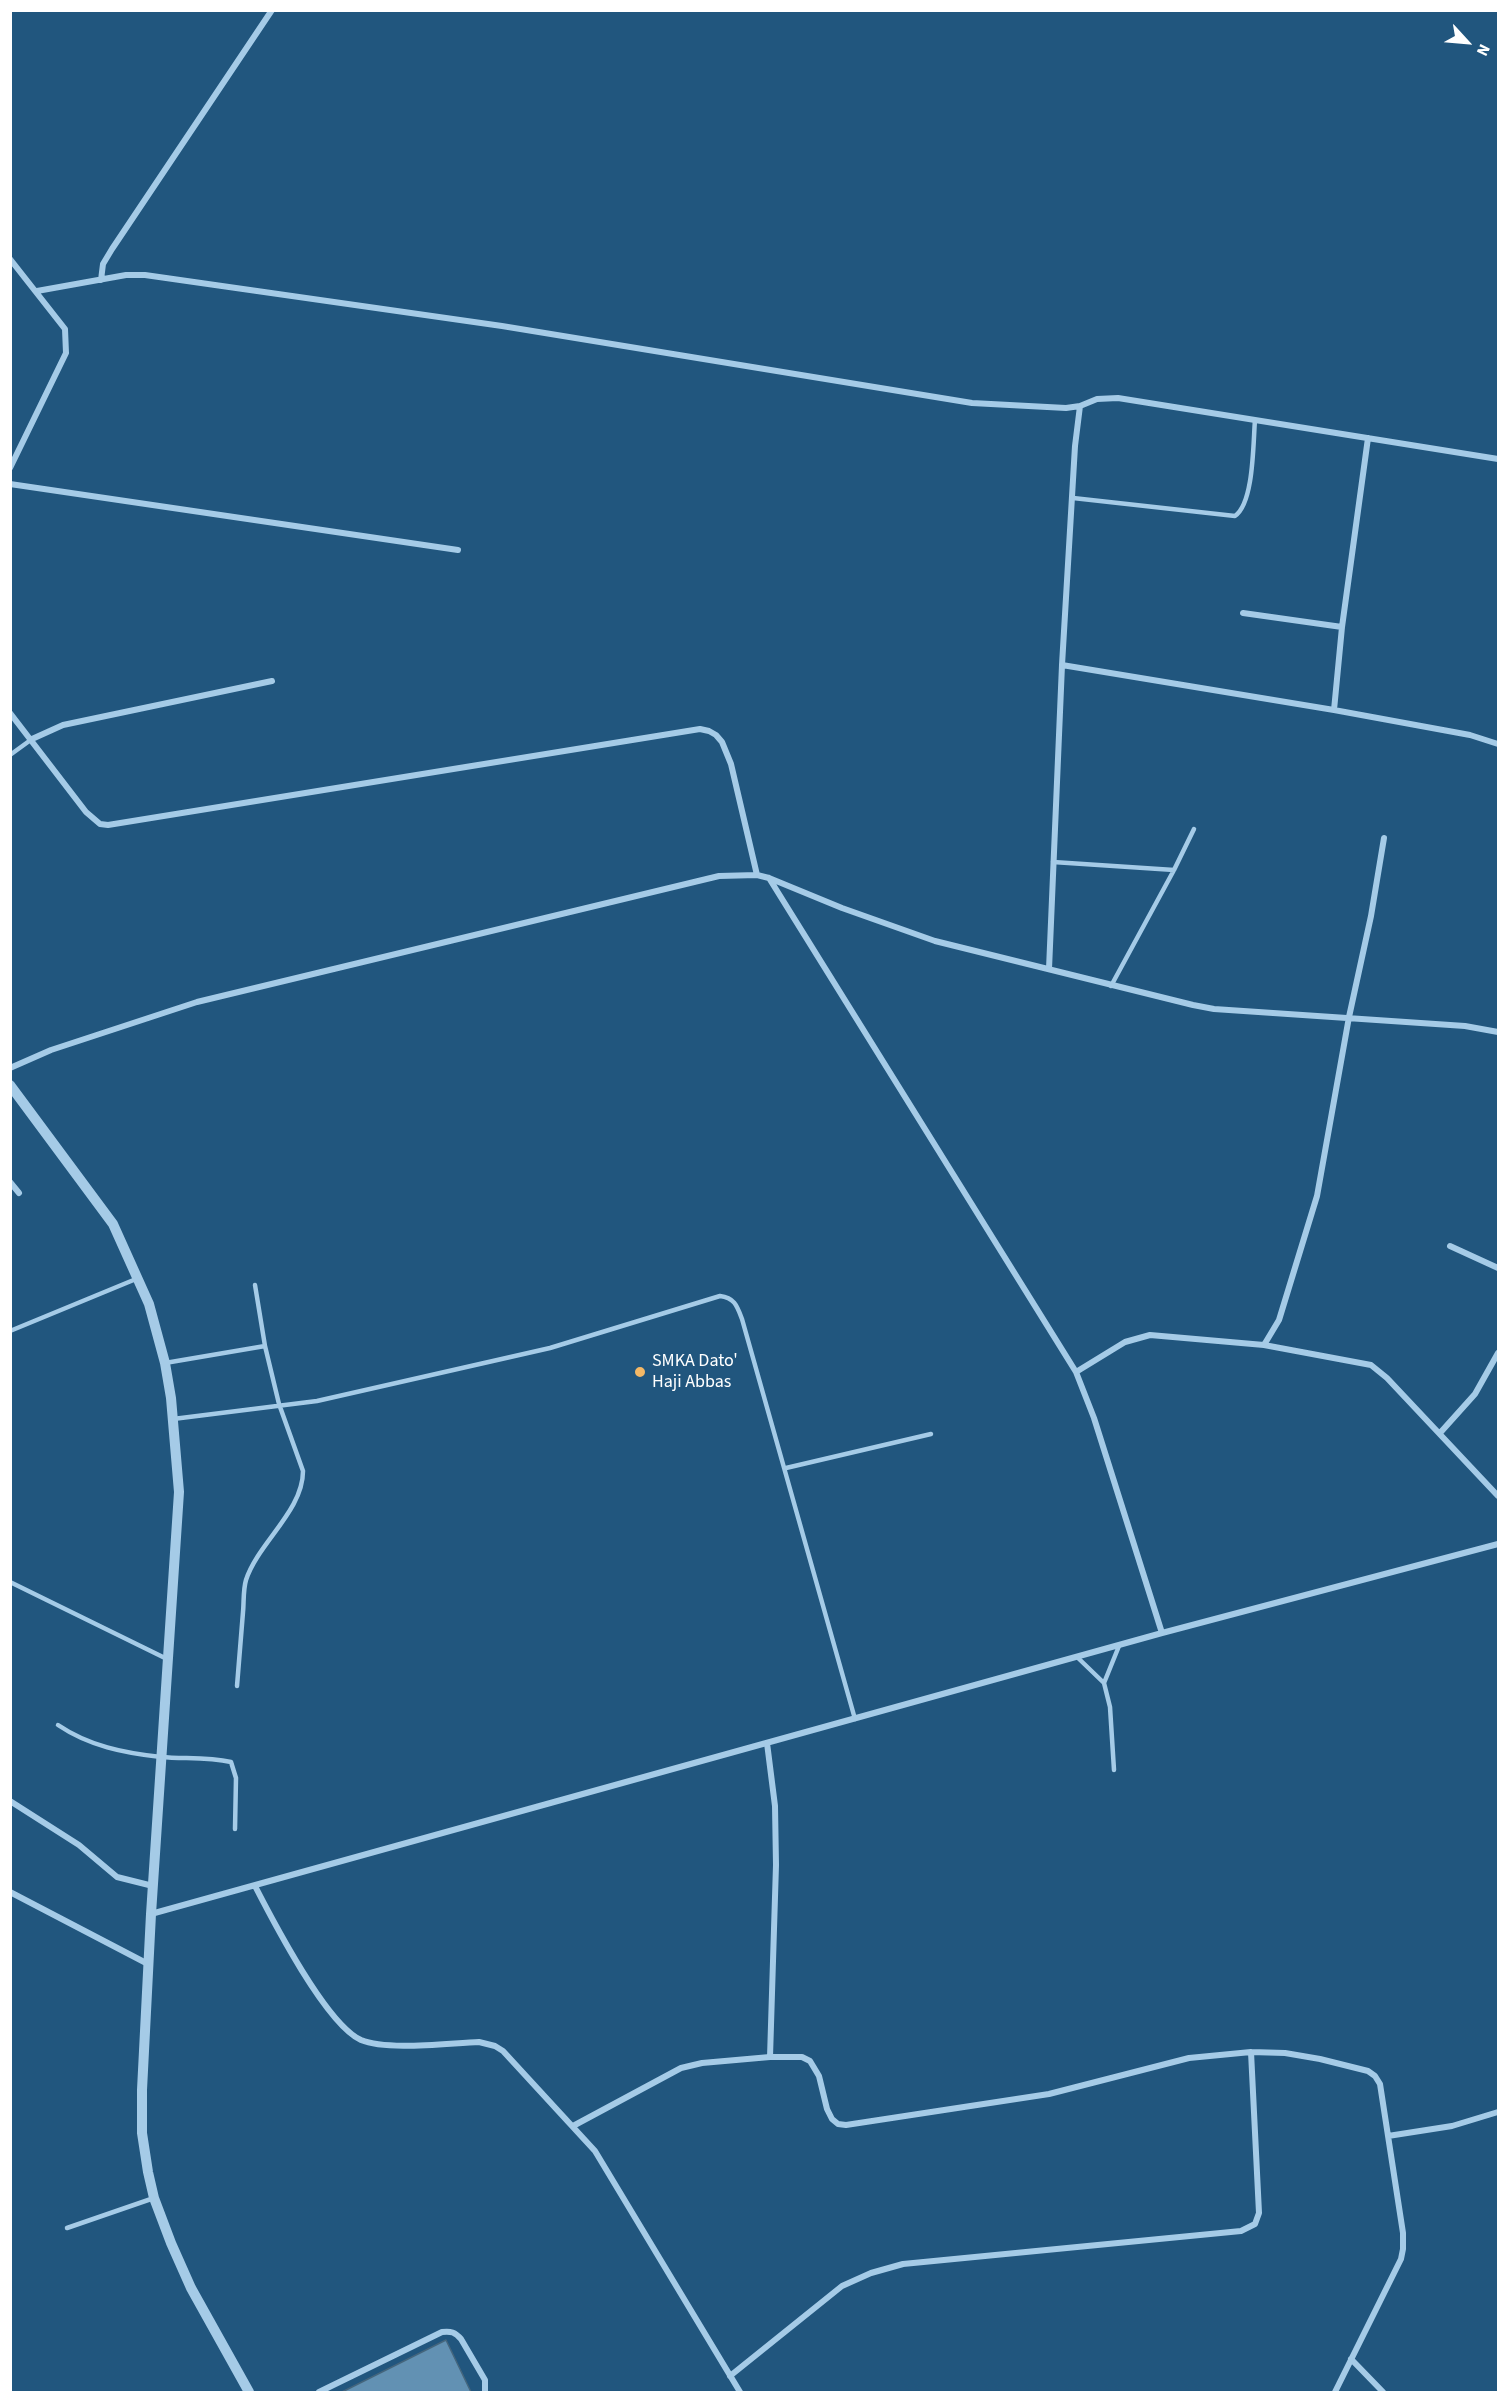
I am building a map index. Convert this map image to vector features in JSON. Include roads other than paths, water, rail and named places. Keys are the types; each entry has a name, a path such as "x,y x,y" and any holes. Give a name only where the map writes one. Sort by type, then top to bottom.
{"street":[{"path":"101,280 103,264 112,249 272,10"},
{"path":"10,259 65,329 66,353 10,468"},
{"path":"37,291 135,274 145,275 536,331 972,403 1065,408 1080,406 1097,399 1118,398 1498,459"},
{"path":"1049,969 1062,666 1075,446 1080,406"},
{"path":"1334,710 1342,627 1368,438"},
{"path":"10,484 458,550"},
{"path":"1243,613 1342,627"},
{"path":"1062,666 1334,710 1485,739 1498,744"},
{"path":"32,740 63,726 272,681"},
{"path":"10,713 86,812 100,824 108,825 700,729 709,731 722,742 731,764 757,875"},
{"path":"1264,1345 1279,1320 1317,1196 1384,838"},
{"path":"10,1068 51,1050 197,1002 719,876 757,875 935,941 1111,986 1214,1008 1466,1026 1498,1032"},
{"path":"769,878 1076,1372 1094,1418 1162,1633"},
{"path":"10,1085 113,1224 149,1304 165,1363 173,1419 179,1492 148,1964 142,2133 147,2172 171,2243 191,2288 249,2392"},
{"path":"10,1182 19,1193"},
{"path":"1450,1246 1498,1268"},
{"path":"1076,1372 1125,1342 1150,1335 1264,1345 1371,1365 1387,1378 1498,1496"},
{"path":"1440,1433 1475,1395 1498,1353"},
{"path":"151,1914 1162,1633 1498,1544"},
{"path":"767,1743 775,1806 776,1865 770,2057"},
{"path":"10,1801 79,1845 117,1877 153,1886"},
{"path":"255,1886 302,1971 341,2024 360,2039 383,2045 479,2042 495,2046 503,2051 595,2151 740,2392"},
{"path":"10,1892 148,1964"},
{"path":"573,2126 681,2068 702,2063 770,2057 802,2057 810,2061 819,2076 827,2109 832,2119 838,2124 846,2125 1049,2094 1189,2058 1251,2052 1285,2053 1368,2071 1376,2076 1380,2084 1403,2233 1403,2249 1401,2259 1335,2392"},
{"path":"730,2376 842,2286 871,2273 903,2264 1062,2246 1241,2231 1255,2224 1259,2213 1251,2052"},
{"path":"1388,2136 1452,2126 1498,2112"},
{"path":"319,2392 442,2332 449,2331 461,2339 485,2380 485,2392"},
{"path":"1351,2359 1383,2392"}],"lane":[{"path":"1073,498 1236,516 1244,507 1248,497 1255,420"},
{"path":"10,755 32,740"},
{"path":"1111,986 1174,870 1194,828"},
{"path":"1053,862 1174,870"},
{"path":"10,1331 139,1278"},
{"path":"237,1686 246,1582 303,1480 303,1471 279,1404 265,1346 255,1286"},
{"path":"173,1419 317,1401 550,1348 720,1296 729,1297 735,1302 742,1319 786,1468 855,1719"},
{"path":"165,1363 265,1346"},
{"path":"786,1468 931,1434"},
{"path":"10,1582 167,1659"},
{"path":"1104,1683 1119,1646"},
{"path":"1077,1657 1104,1683 1110,1707 1114,1770"},
{"path":"58,1725 77,1738 92,1744 161,1757 213,1758 231,1762 236,1778 235,1829"},
{"path":"67,2228 154,2198"}],"place":[{"name":"SMKA Dato' Haji Abbas","path":"640,1372"}]}
